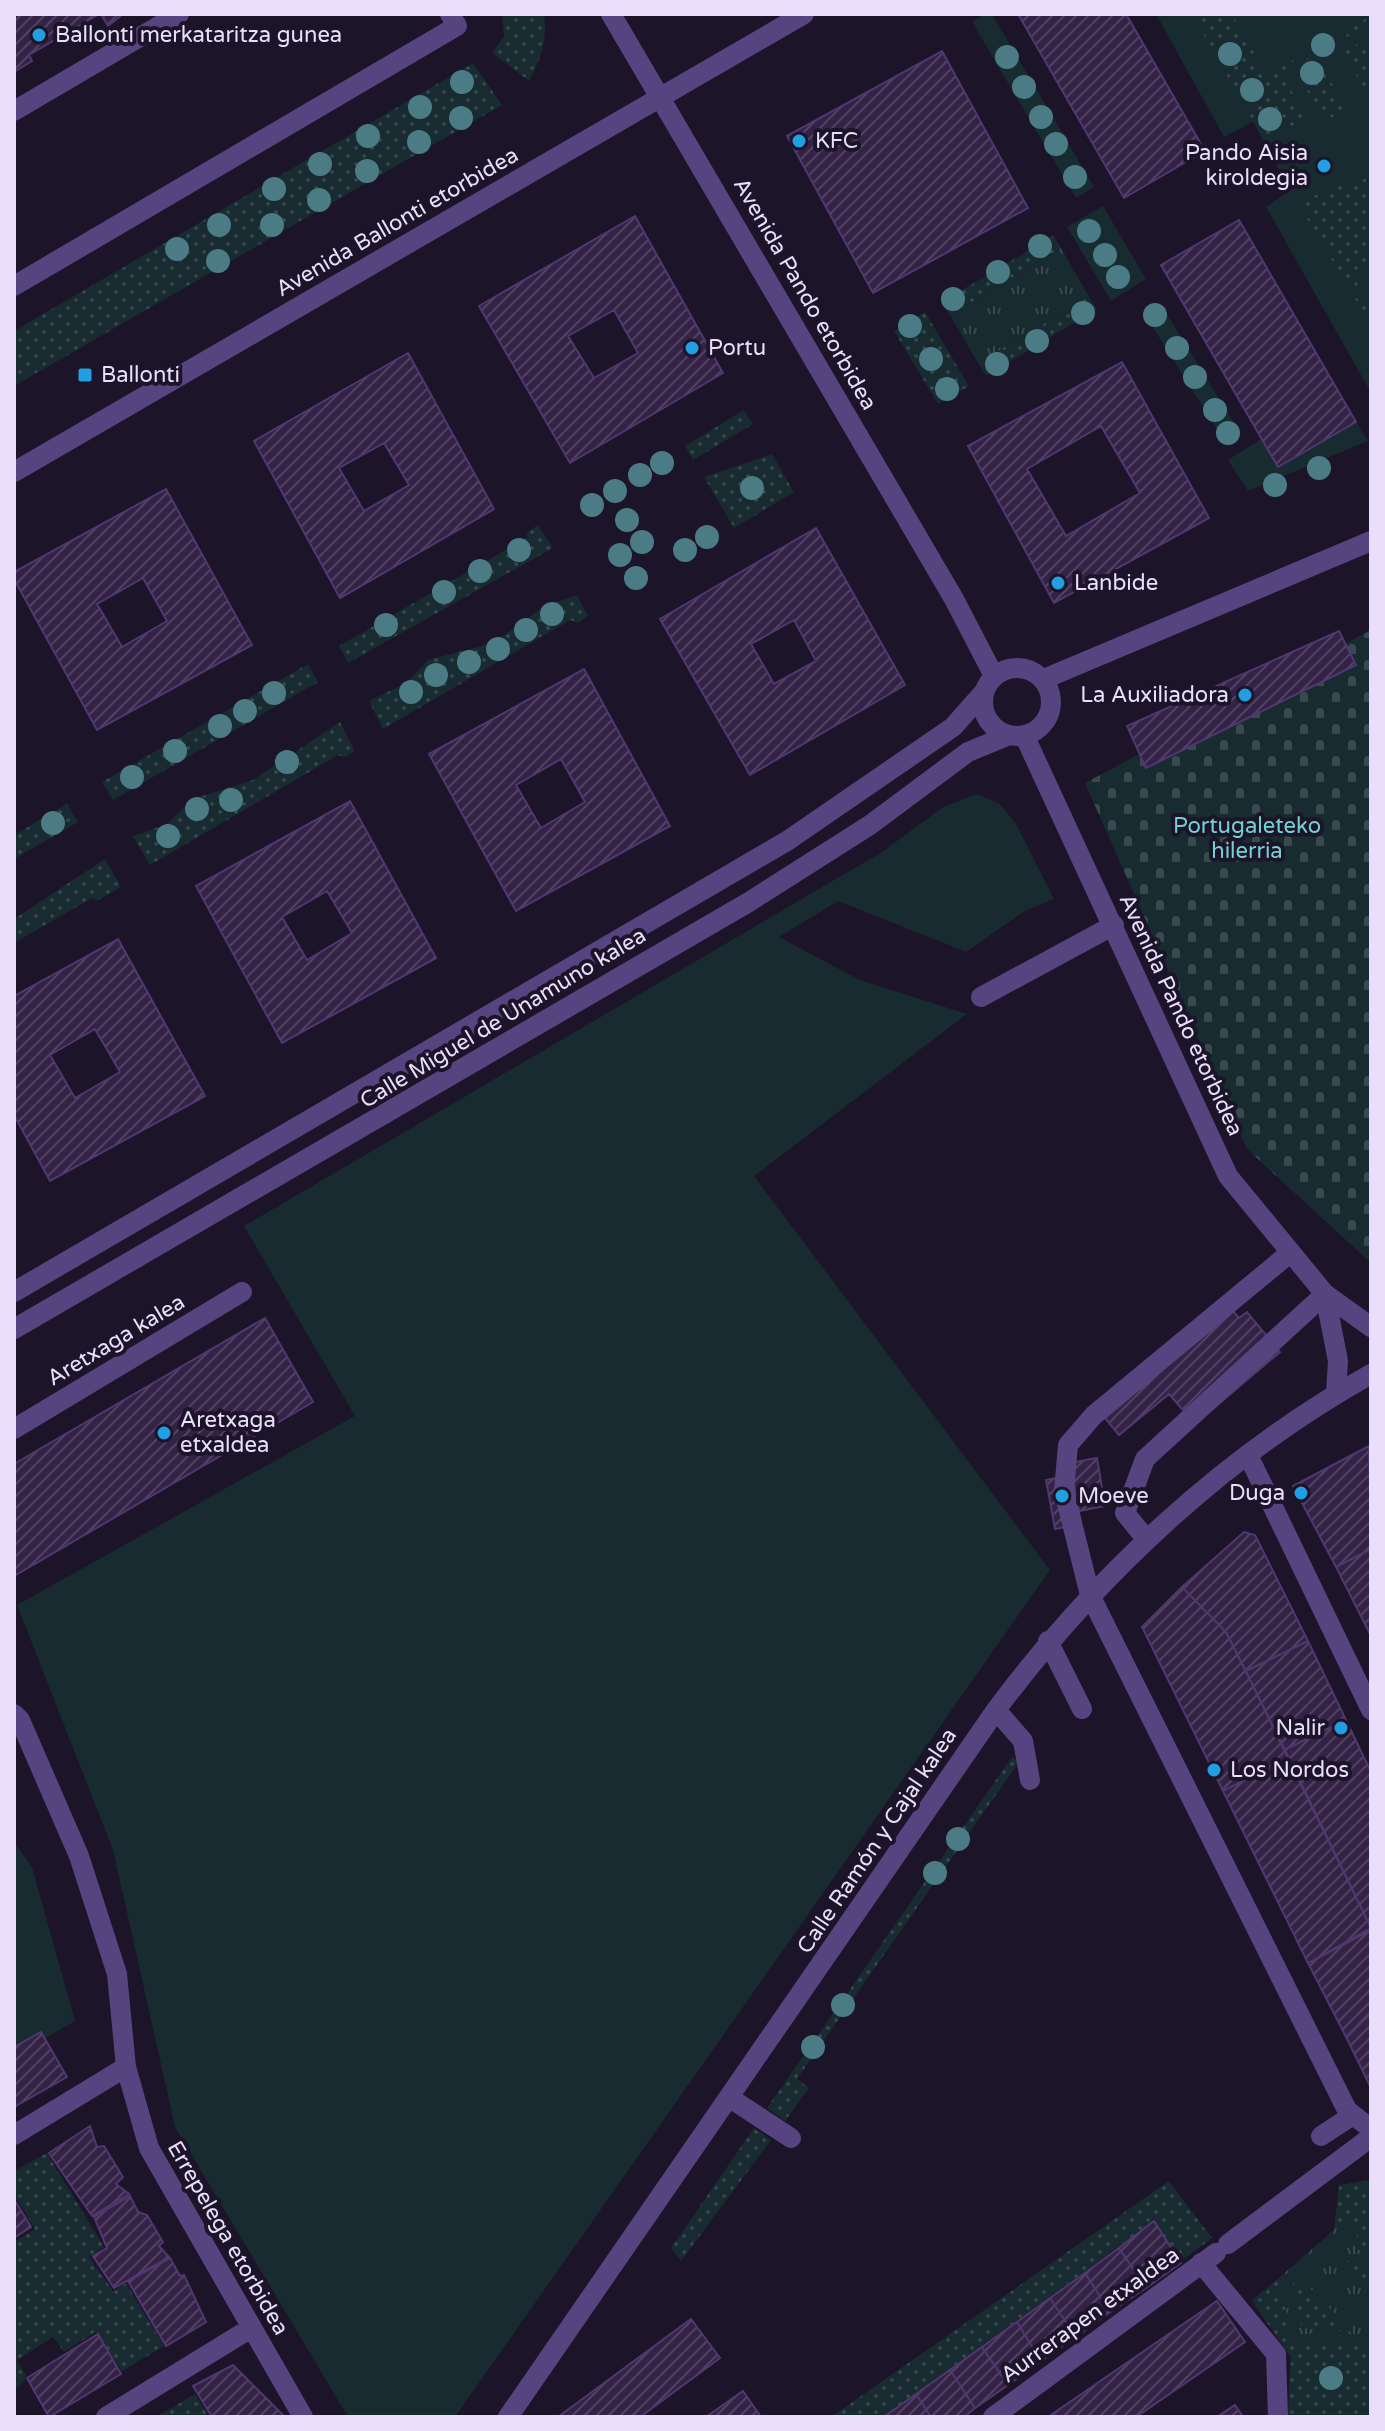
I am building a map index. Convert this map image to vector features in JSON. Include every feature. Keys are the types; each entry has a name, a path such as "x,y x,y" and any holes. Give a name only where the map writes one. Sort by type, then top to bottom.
{"street":[{"path":"14,111 179,14"},
{"path":"14,286 457,26 450,14"},
{"name":"Avenida Pando etorbidea","path":"611,14 954,599 996,678"},
{"name":"Avenida Ballonti etorbidea","path":"14,472 804,14"},
{"path":"1016,736 991,726 983,710 996,678 1028,669 1048,687 1121,649 1371,541"},
{"name":"Calle Miguel de Unamuno kalea","path":"14,1292 787,841 953,727 996,678"},
{"name":"Calle Miguel de Unamuno kalea","path":"19,1326 749,902 870,825 968,752 1041,728 1050,713 1048,687"},
{"name":"Avenida Pando etorbidea","path":"1016,736 1114,925 1228,1176 1325,1294 1371,1327"},
{"path":"981,997 1114,925"},
{"path":"1290,1253 1094,1415 1068,1445 1064,1491 1090,1595 1350,2113 1371,2129"},
{"name":"Aretxaga kalea","path":"14,1429 242,1292"},
{"path":"1147,1540 1125,1513 1145,1459 1325,1294"},
{"name":"Avenida Pando etorbidea","path":"1325,1294 1338,1361 1336,1393"},
{"path":"14,1303 19,1326"},
{"name":"Calle Ramón y Cajal kalea","path":"508,2417 996,1710 1048,1641 1147,1540 1248,1455 1336,1393 1371,1374"},
{"path":"1248,1455 1371,1710"},
{"path":"1048,1641 1082,1709"},
{"path":"14,1700 17,1717"},
{"path":"996,1710 1023,1741 1030,1780"},
{"name":"Errepelega etorbidea","path":"17,1717 79,1856 117,1974 126,2067 149,2148 303,2417"},
{"path":"14,2135 126,2067"},
{"path":"730,2098 791,2138"},
{"path":"1321,2136 1350,2113"},
{"name":"Aurrerapen etxaldea","path":"993,2417 1371,2137"},
{"path":"1215,2254 1276,2354 1278,2417"},
{"path":"106,2417 251,2328"}],"green space":[{"path":"502,14 544,14 542,49 529,81 492,53 504,36"},
{"path":"985,14 992,14 1094,187 1076,198 972,22"},
{"name":"Pando Aisia kiroldegia","path":"1156,14 1371,14 1371,393 1266,207 1290,190 1253,122 1224,137"},
{"path":"1192,14 1232,14 1267,75 1371,16 1371,23 1282,74 1306,117 1265,142"},
{"path":"1364,40 1371,51 1371,100 1343,53"},
{"path":"1317,59 1347,108 1326,121 1295,72"},
{"path":"473,63 502,105 14,386 14,331"},
{"path":"1371,175 1371,276 1362,266 1351,273 1365,297 1371,294 1371,325 1299,205 1345,178 1351,187"},
{"path":"1103,206 1146,279 1111,301 1067,227"},
{"path":"1053,236 1061,248 950,315 942,302"},
{"path":"1061,248 1089,297 978,363 950,315"},
{"path":"1089,297 1097,309 986,376 978,363"},
{"path":"1160,303 1241,434 1226,444 1144,313"},
{"path":"925,312 969,386 938,404 894,331"},
{"path":"744,410 753,424 693,460 685,446"},
{"path":"1356,422 1368,441 1248,491 1228,460 1261,439 1278,467"},
{"path":"772,454 794,492 734,528 704,477"},
{"path":"538,525 553,548 348,663 339,646 528,537 526,533"},
{"path":"577,595 588,616 578,623 570,620 383,729 369,701 406,683 428,660 493,643 545,606"},
{"name":"Portugaleteko hilerria","path":"1371,630 1371,1263 1247,1149 1085,783"},
{"path":"308,664 318,682 113,800 102,782"},
{"path":"340,722 355,751 346,757 338,755 150,865 133,836 167,824 193,799 253,780"},
{"path":"977,794 1000,804 1016,824 1054,899 1025,911 966,952 838,901 779,937 860,980 967,1014 754,1176 1050,1570 455,2417 348,2417 175,2127 113,1850 17,1605 355,1416 244,1226 882,852 943,807"},
{"path":"67,804 78,822 14,859 14,835"},
{"path":"105,859 121,887 98,900 92,898 14,943 14,919"},
{"path":"1012,1757 1019,1762 797,2079 809,2088 785,2121 767,2108"},
{"path":"14,1841 32,1867 75,2021 14,2056"},
{"path":"754,2128 771,2140 681,2261 671,2248"},
{"path":"47,2153 104,2247 89,2257 113,2291 126,2283 164,2346 122,2371 96,2332 64,2352 53,2337 17,2360 26,2375 24,2382 14,2390 14,2242 35,2229 14,2195 14,2171"},
{"path":"1371,2180 1371,2417 1288,2417 1291,2357 1252,2301 1334,2230 1339,2185"},
{"path":"1371,2180 1371,2250 1357,2250 1357,2227 1335,2223 1339,2185"},
{"path":"1169,2181 1212,2238 1180,2262 1154,2221 884,2417 831,2417"},
{"path":"1337,2260 1371,2263 1371,2298"},
{"path":"1290,2268 1353,2332 1302,2328"},
{"path":"1280,2277 1290,2335 1297,2343 1364,2345 1371,2352 1371,2417 1288,2417 1291,2357 1252,2301"},
{"path":"195,2394 209,2417 156,2417"}],"building":[{"name":"Ballonti merkataritza gunea","path":"14,14 99,14 29,55 32,61 14,72"},
{"name":"Ballonti merkataritza gunea","path":"101,14 123,14 108,26"},
{"path":"1018,14 1126,14 1205,151 1124,198"},
{"path":"942,51 1028,208 873,293 787,136"},
{"path":"635,216 723,373 570,463 479,306","holes":["614,310 638,353 594,378 568,336"]},
{"path":"1239,220 1356,422 1278,467 1161,265"},
{"path":"408,353 494,509 340,598 254,441","holes":["384,443 409,485 364,511 339,468"]},
{"path":"1122,362 1209,518 1054,603 968,446","holes":["1101,426 1140,493 1066,536 1027,469"]},
{"path":"166,489 252,645 97,730 14,579 14,572","holes":["143,578 167,621 122,647 97,604"]},
{"path":"816,528 905,685 750,775 660,619","holes":["794,620 816,661 774,684 751,644"]},
{"name":"La Auxiliadora","path":"1339,631 1356,665 1146,768 1127,726"},
{"path":"584,669 670,826 516,911 429,754","holes":["561,759 585,802 541,828 516,785"]},
{"path":"350,801 436,958 282,1043 196,886","holes":["327,891 352,933 307,960 282,917"]},
{"path":"118,939 205,1096 50,1181 14,1115 14,996","holes":["95,1029 120,1072 75,1098 50,1055"]},
{"name":"Moeve","path":"1232,1310 1239,1318 1247,1312 1280,1352 1195,1424 1169,1394 1119,1435 1105,1418"},
{"name":"Aretxaga etxaldea","path":"265,1318 313,1402 14,1576 14,1464"},
{"path":"1369,1446 1371,1549 1336,1567 1293,1486"},
{"name":"Moeve","path":"1097,1458 1105,1506 1079,1511 1070,1463"},
{"name":"Moeve","path":"1072,1475 1081,1524 1055,1529 1046,1480"},
{"path":"1244,1532 1255,1535 1308,1641 1246,1671 1226,1632 1182,1587"},
{"path":"1371,1549 1371,1636 1336,1567"},
{"path":"1182,1587 1226,1632 1289,1758 1223,1791 1142,1627"},
{"path":"1308,1641 1346,1720 1284,1750 1246,1671"},
{"path":"1346,1720 1371,1772 1371,1928 1284,1750"},
{"path":"1289,1758 1371,1928 1308,1963 1223,1791"},
{"path":"1371,1930 1371,2011 1346,2037 1308,1963"},
{"path":"1371,2011 1371,2088 1346,2037"},
{"path":"41,2032 67,2077 14,2107 14,2047"},
{"path":"90,2126 97,2147 104,2146 123,2177 116,2184 129,2194 92,2216 49,2153"},
{"path":"130,2196 138,2212 147,2215 163,2242 159,2246 169,2257 114,2288 93,2256 107,2248 94,2217"},
{"path":"14,2199 31,2227 14,2238"},
{"path":"1154,2221 1181,2263 1146,2288 1119,2248"},
{"path":"1119,2248 1146,2288 1110,2312 1085,2273"},
{"path":"170,2258 180,2276 184,2275 206,2322 166,2346 128,2281"},
{"path":"1085,2273 1110,2312 1076,2337 1050,2298"},
{"path":"1050,2298 1076,2337 1041,2361 1017,2322"},
{"path":"1217,2301 1245,2342 1136,2417 1048,2417"},
{"path":"691,2319 720,2358 640,2417 558,2417"},
{"path":"1017,2322 1041,2361 1008,2385 982,2347"},
{"path":"98,2334 121,2374 49,2417 27,2378"},
{"path":"982,2347 1008,2385 975,2408 950,2370"},
{"path":"233,2365 285,2417 212,2417 193,2386"},
{"path":"950,2370 975,2408 964,2417 931,2417 916,2394"},
{"path":"743,2391 761,2417 706,2417"},
{"path":"916,2394 931,2417 884,2417"},
{"path":"1235,2405 1243,2417 1217,2417"}],"place":[{"name":"Ballonti merkataritza gunea","path":"39,35"},
{"name":"KFC","path":"799,141"},
{"name":"Pando Aisia kiroldegia","path":"1324,166"},
{"name":"Portu","path":"692,348"},
{"name":"Ballonti","path":"85,375"},
{"name":"Lanbide","path":"1058,583"},
{"name":"La Auxiliadora","path":"1245,695"},
{"name":"Aretxaga etxaldea","path":"164,1433"},
{"name":"Duga","path":"1301,1493"},
{"name":"Moeve","path":"1062,1496"},
{"name":"Nalir","path":"1341,1728"},
{"name":"Los Nordos","path":"1214,1770"}]}
